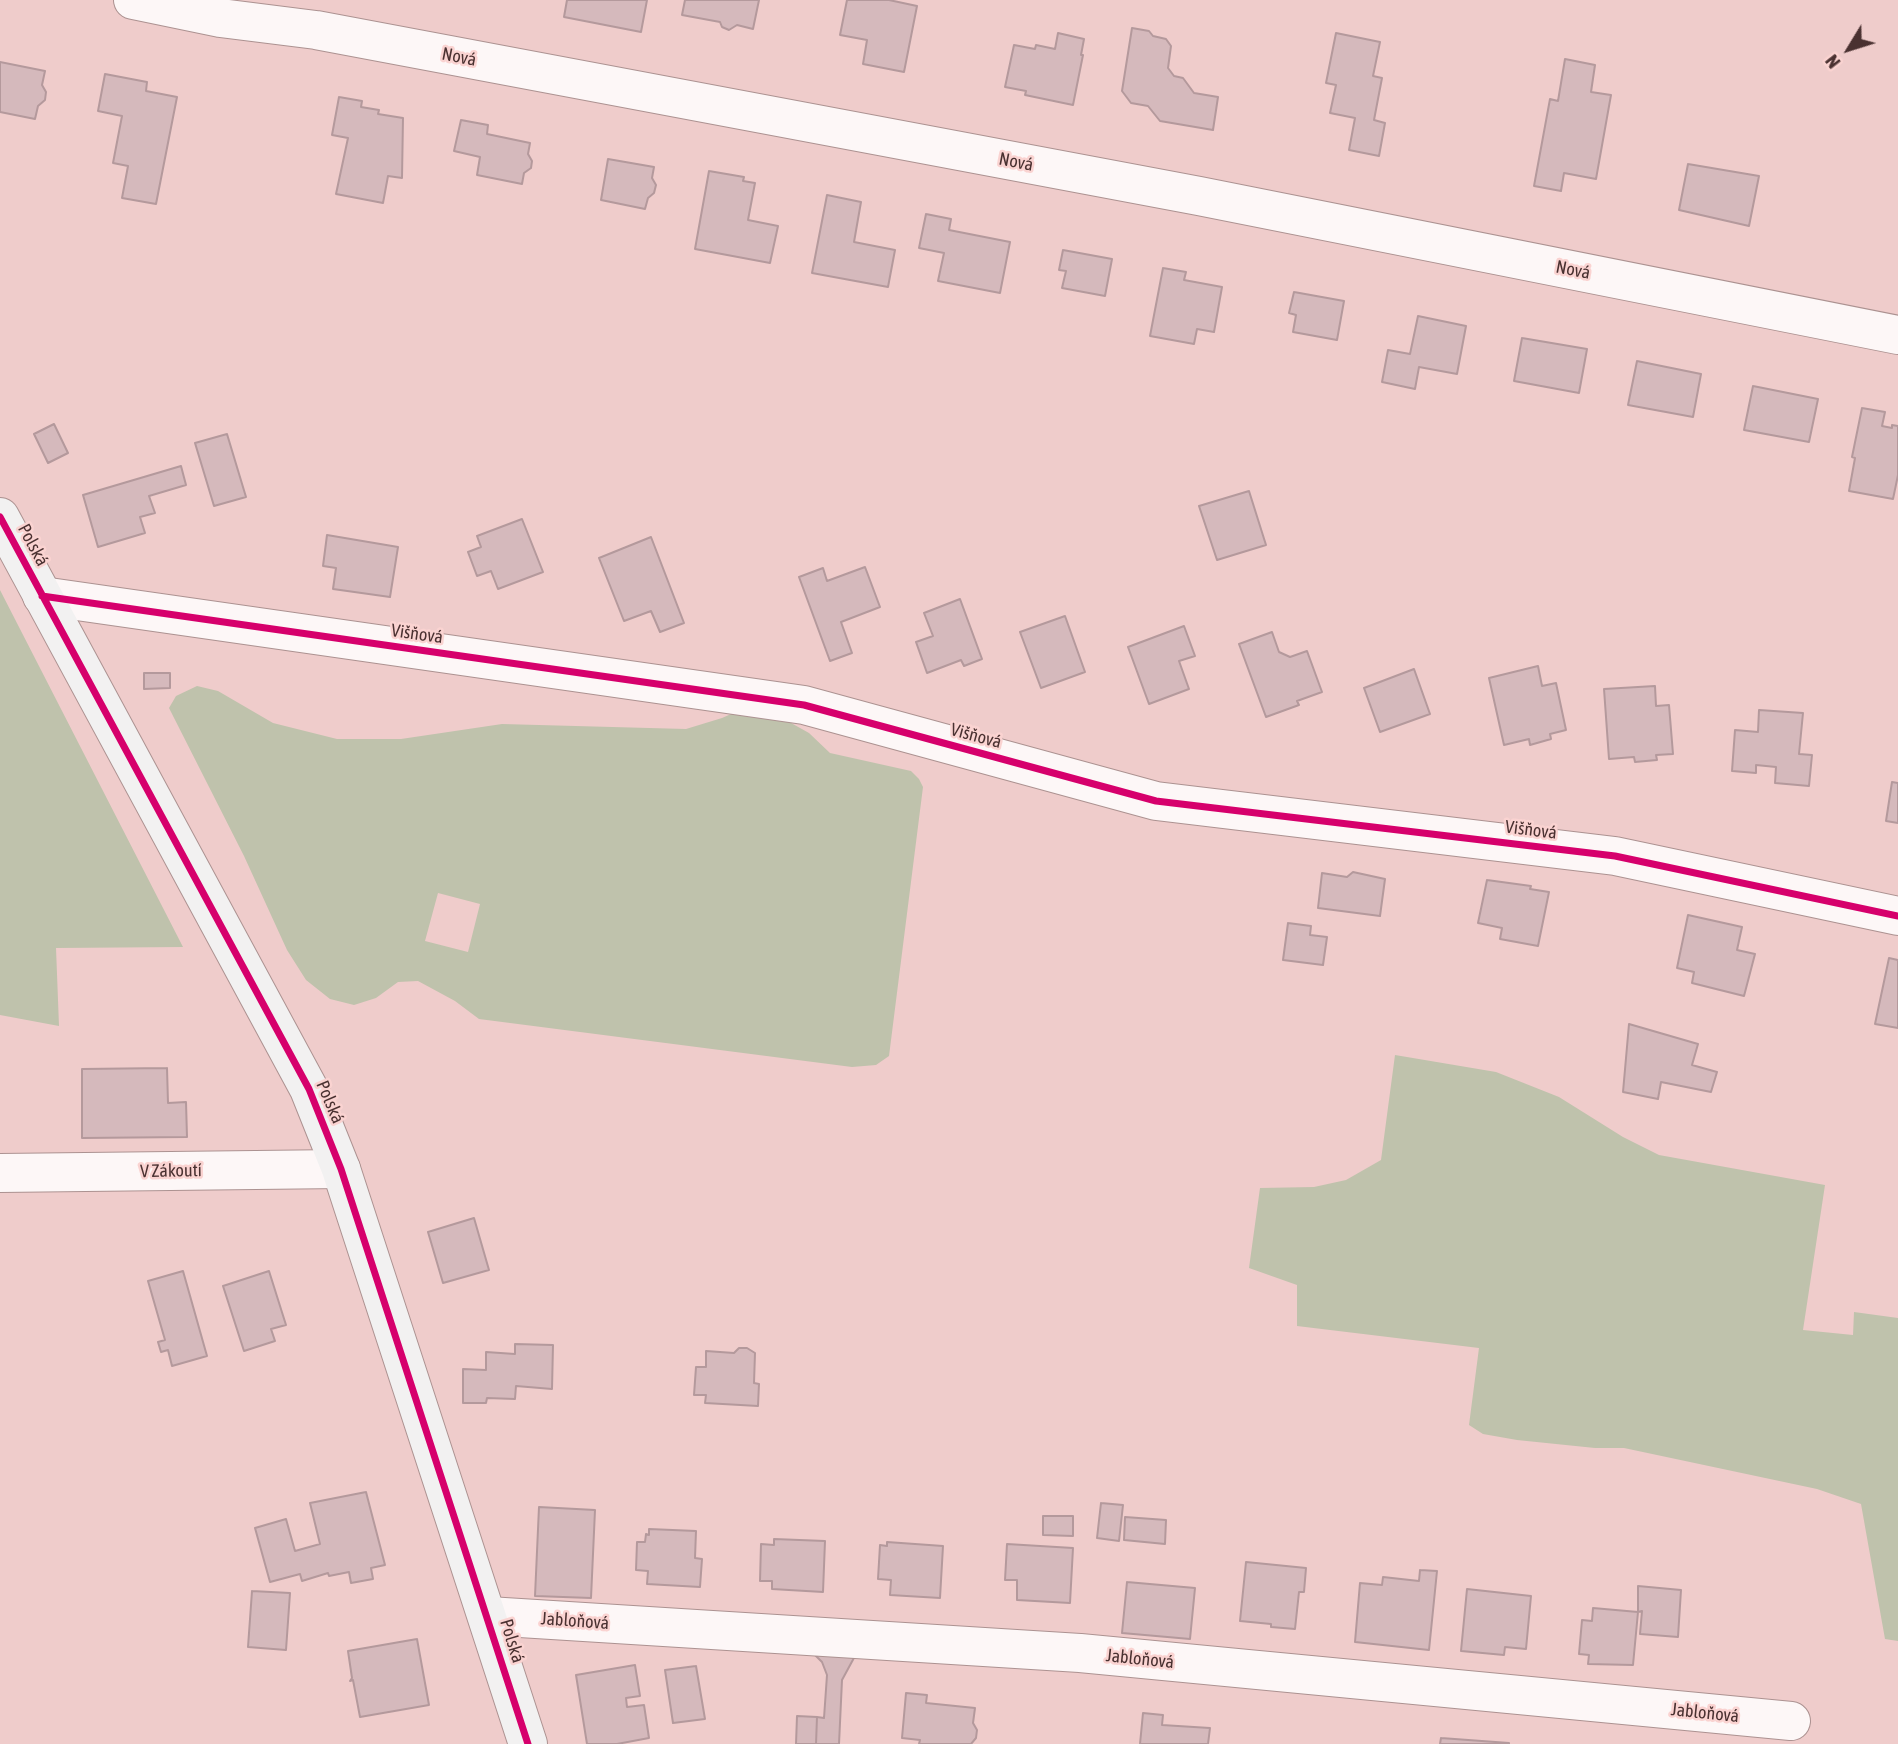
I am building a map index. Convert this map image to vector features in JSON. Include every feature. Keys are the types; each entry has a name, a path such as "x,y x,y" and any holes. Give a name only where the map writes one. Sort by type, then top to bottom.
{"street":[{"name":"Nová","path":"133,0 220,18 329,32 1199,196 1898,335"},
{"name":"Polská","path":"0,517 309,1089 341,1168 528,1744"},
{"name":"Višňová","path":"43,596 804,705 1156,801 1615,856 1898,916"},
{"name":"V Zákoutí","path":"0,1173 341,1168"},
{"name":"Jabloňová","path":"488,1616 1080,1653 1791,1721"}],"green space":[{"path":"0,590 183,947 56,948 59,1026 0,1015"},
{"path":"197,686 218,691 273,723 337,739 401,739 502,724 686,729 745,708 775,714 809,733 830,753 911,771 923,787 889,1056 876,1065 852,1067 479,1019 455,1001 418,981 398,982 376,998 354,1005 330,999 306,980 287,950 244,856 169,708 176,696","holes":["438,893 480,904 468,952 425,941"]},
{"path":"1395,1055 1496,1072 1559,1097 1623,1137 1659,1155 1825,1185 1803,1330 1853,1335 1854,1312 1898,1318 1898,1641 1885,1639 1861,1504 1817,1489 1624,1448 1595,1448 1483,1434 1469,1425 1479,1348 1297,1326 1297,1285 1249,1268 1260,1188 1314,1187 1346,1180 1381,1160"}],"building":[{"path":"567,0 647,0 641,32 564,17"},
{"path":"685,0 759,0 753,29 737,25 729,30 722,27 720,22 682,15"},
{"path":"847,0 889,0 917,6 904,72 863,64 867,40 840,35"},
{"path":"1132,28 1149,31 1153,36 1166,39 1171,46 1168,68 1174,76 1183,78 1194,93 1218,97 1213,130 1160,121 1148,106 1131,103 1122,91"},
{"path":"1058,33 1084,39 1073,105 1025,95 1026,91 1005,87 1014,45 1035,49 1036,45 1055,49"},
{"path":"1336,33 1380,42 1373,76 1382,78 1374,120 1385,123 1379,156 1349,150 1355,118 1330,113 1336,85 1326,83"},
{"path":"1565,59 1595,65 1591,92 1611,95 1596,179 1564,173 1561,191 1534,186 1550,99 1558,101"},
{"path":"0,62 45,71 42,85 46,92 45,100 38,106 35,119 0,112"},
{"path":"105,74 147,82 146,91 177,97 156,204 122,198 128,166 113,163 122,116 98,111"},
{"path":"339,97 362,101 361,107 379,110 378,114 403,118 402,178 388,176 383,203 336,194 348,138 332,135"},
{"path":"461,120 488,125 487,134 530,143 528,154 532,161 531,168 524,173 522,184 477,175 480,157 454,151"},
{"path":"608,159 654,167 652,178 656,185 645,209 601,200"},
{"path":"1688,164 1759,176 1749,226 1679,210"},
{"path":"709,171 744,177 743,181 755,183 748,220 778,226 770,263 695,249"},
{"path":"827,195 861,202 854,242 895,250 888,287 812,273"},
{"path":"926,214 951,219 949,230 1010,242 1000,293 938,281 944,253 919,248"},
{"path":"1063,250 1112,259 1105,296 1062,288 1066,271 1059,270"},
{"path":"1163,268 1186,272 1184,280 1222,287 1214,332 1197,329 1194,344 1150,336"},
{"path":"1294,292 1344,301 1337,340 1293,332 1296,315 1289,313"},
{"path":"1418,316 1466,326 1457,374 1419,367 1415,389 1382,382 1388,350 1410,354"},
{"path":"1522,338 1587,349 1579,393 1514,381"},
{"path":"1637,361 1701,374 1693,417 1628,405"},
{"path":"1753,386 1818,399 1809,442 1744,430"},
{"path":"1862,408 1885,412 1882,426 1898,426 1898,475 1893,499 1849,491 1855,458 1852,457"},
{"path":"54,424 68,453 48,463 34,434"},
{"path":"227,434 246,497 214,506 195,443"},
{"path":"181,466 186,485 149,496 155,513 140,517 145,533 98,547 83,495"},
{"path":"1249,491 1266,545 1217,560 1199,506"},
{"path":"522,519 543,572 498,589 491,571 477,576 468,552 481,547 477,536"},
{"path":"327,535 398,547 390,597 333,589 336,568 323,566"},
{"path":"651,537 684,623 660,632 651,611 624,621 599,558"},
{"path":"865,567 880,607 841,622 852,653 830,661 799,577 823,568 827,581"},
{"path":"960,599 982,659 964,666 961,660 927,673 916,642 933,636 924,613"},
{"path":"1065,616 1085,672 1041,688 1020,632"},
{"path":"1184,626 1195,656 1179,661 1189,689 1149,704 1128,647"},
{"path":"1272,632 1279,652 1290,657 1307,651 1322,692 1297,701 1299,705 1266,717 1239,644"},
{"path":"1538,666 1542,686 1556,683 1566,730 1550,734 1551,739 1530,745 1529,739 1504,745 1489,678"},
{"path":"1414,669 1430,714 1380,732 1364,688"},
{"path":"144,673 170,673 170,688 144,689"},
{"path":"1655,686 1656,706 1669,705 1673,754 1656,755 1657,760 1635,762 1634,757 1609,759 1604,689"},
{"path":"1759,710 1803,713 1799,754 1812,755 1809,786 1775,783 1776,767 1756,765 1756,773 1732,771 1735,730 1758,732"},
{"path":"1892,782 1898,783 1898,823 1886,821"},
{"path":"1353,872 1385,879 1380,916 1318,908 1322,873 1347,877"},
{"path":"1487,880 1531,886 1530,889 1549,892 1538,946 1500,939 1502,928 1478,923"},
{"path":"1688,915 1742,927 1737,950 1755,954 1744,996 1692,983 1694,972 1677,968"},
{"path":"1288,923 1311,926 1310,935 1327,937 1323,965 1283,960"},
{"path":"1889,958 1898,960 1898,1028 1875,1024"},
{"path":"1629,1024 1698,1044 1692,1065 1717,1072 1711,1092 1661,1082 1658,1099 1623,1092"},
{"path":"167,1068 168,1103 186,1102 187,1137 82,1138 82,1069"},
{"path":"474,1218 489,1270 443,1283 428,1232"},
{"path":"183,1271 207,1356 172,1366 168,1350 161,1352 158,1342 165,1340 148,1281"},
{"path":"269,1271 286,1325 271,1329 275,1341 244,1351 223,1286"},
{"path":"515,1344 553,1345 552,1389 516,1386 515,1399 487,1398 486,1403 463,1403 463,1369 486,1370 486,1352 515,1354"},
{"path":"739,1348 747,1348 755,1353 754,1383 759,1384 758,1406 705,1403 706,1395 694,1395 696,1367 706,1367 706,1351 734,1353"},
{"path":"366,1492 385,1565 371,1568 373,1579 351,1583 349,1572 329,1576 328,1573 302,1581 300,1574 270,1582 255,1528 286,1519 295,1551 320,1544 310,1503"},
{"path":"1101,1503 1123,1505 1119,1541 1097,1538"},
{"path":"539,1507 595,1510 591,1598 535,1596"},
{"path":"1043,1516 1073,1516 1073,1536 1043,1535"},
{"path":"1125,1517 1166,1520 1165,1544 1124,1540"},
{"path":"649,1529 696,1531 695,1558 702,1559 700,1587 647,1584 648,1571 636,1570 637,1542 645,1542"},
{"path":"774,1539 825,1541 823,1592 772,1589 772,1581 760,1581 761,1544 774,1545"},
{"path":"887,1542 943,1546 940,1598 890,1595 891,1580 878,1579 880,1545 887,1546"},
{"path":"1007,1544 1073,1548 1070,1603 1017,1600 1017,1580 1005,1580"},
{"path":"1246,1562 1306,1568 1304,1592 1299,1592 1295,1629 1240,1621"},
{"path":"1420,1570 1437,1571 1429,1650 1355,1642 1360,1583 1382,1585 1383,1577 1419,1581"},
{"path":"1127,1582 1195,1588 1190,1639 1122,1633"},
{"path":"1638,1586 1681,1590 1678,1637 1640,1634 1642,1611 1638,1612"},
{"path":"1467,1589 1531,1596 1526,1649 1505,1647 1504,1655 1461,1651"},
{"path":"252,1591 290,1593 286,1650 248,1647"},
{"path":"1593,1608 1638,1612 1633,1665 1588,1664 1589,1655 1579,1654 1582,1620 1592,1621"},
{"path":"417,1639 429,1705 360,1717 353,1680 350,1681 352,1678 348,1651"},
{"path":"812,1652 855,1656 842,1680 839,1744 816,1744 817,1717 824,1718 827,1675 822,1662"},
{"path":"635,1665 640,1696 626,1698 627,1707 644,1705 649,1738 617,1744 587,1744 576,1675"},
{"path":"696,1666 705,1719 673,1723 665,1670"},
{"path":"906,1693 927,1695 926,1703 975,1708 973,1723 977,1730 976,1738 971,1744 919,1744 920,1740 902,1738"},
{"path":"1143,1713 1163,1715 1162,1725 1210,1728 1208,1744 1140,1744"},
{"path":"797,1716 817,1717 816,1744 796,1744"},
{"path":"1441,1738 1509,1743 1509,1744 1440,1744"}],"cycle path":[{"path":"0,517 309,1089 341,1169 528,1744"},
{"path":"42,596 804,705 1156,801 1615,856 1898,916"}]}
